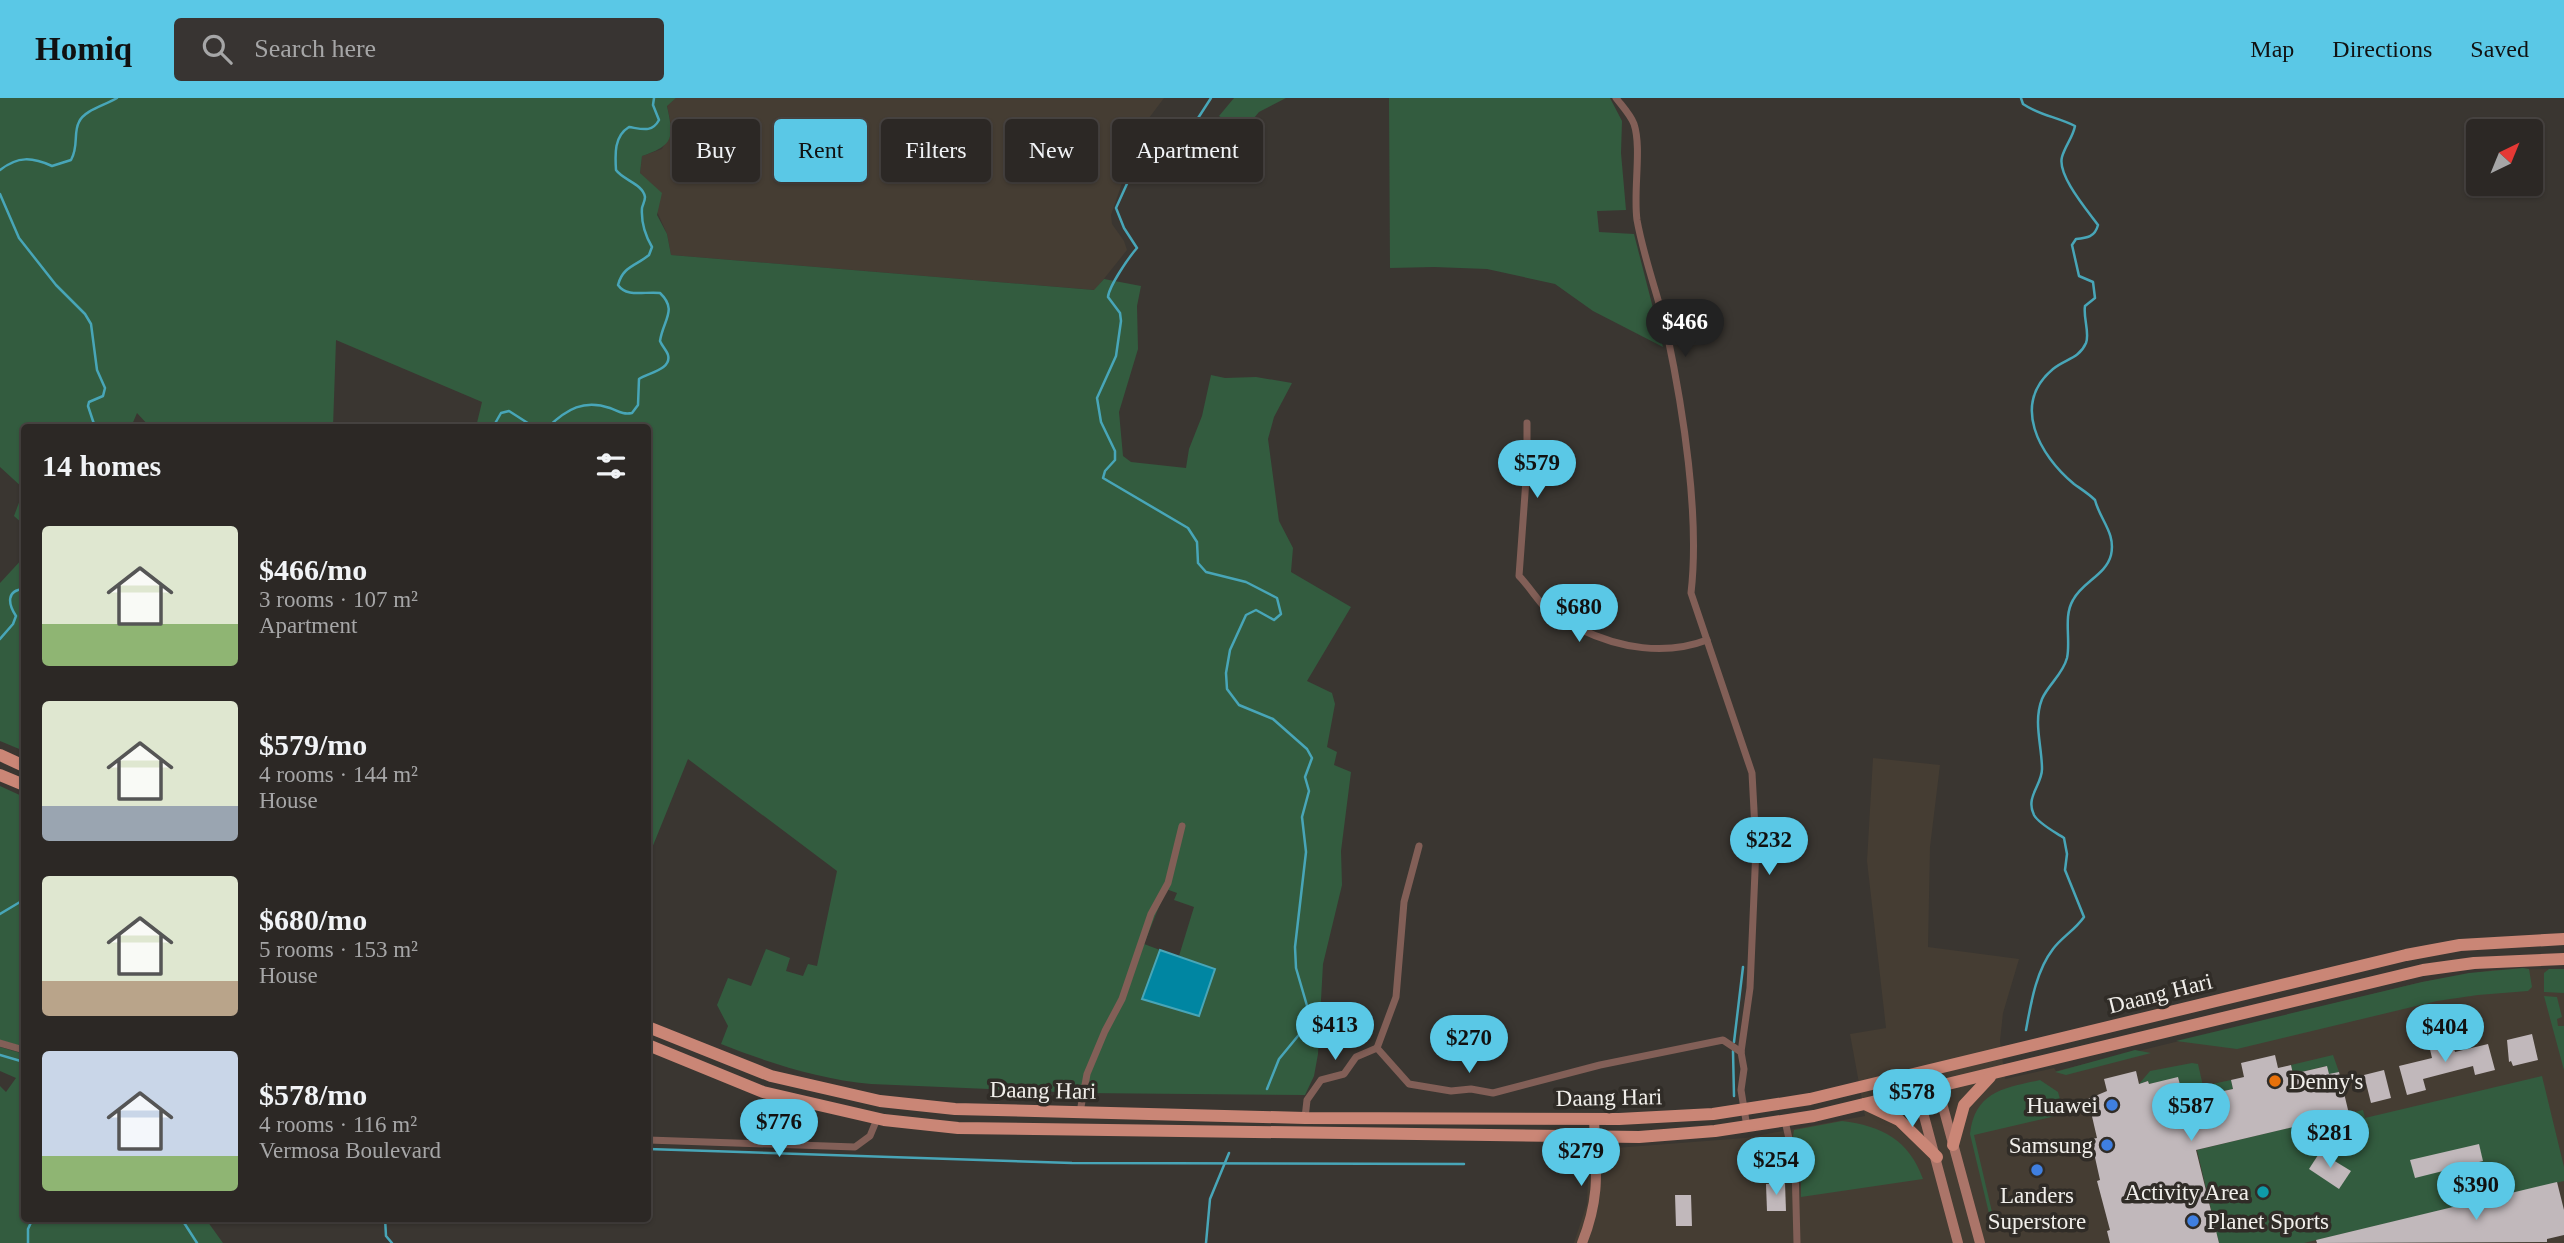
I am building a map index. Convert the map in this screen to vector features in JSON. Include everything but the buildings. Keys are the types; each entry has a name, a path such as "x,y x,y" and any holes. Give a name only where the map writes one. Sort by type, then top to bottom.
{"main road":[{"path":"0,755 21,765"},
{"path":"0,775 21,784"},
{"name":"Daang Hari","path":"651,1028 771,1076 880,1101 955,1109 1305,1118 1675,1117 1744,1110 1810,1099 2406,955 2460,945 2564,939"},
{"name":"Daang Hari","path":"651,1046 763,1092 877,1119 958,1128 1639,1137 1747,1127 1865,1104 2423,970 2474,963 2564,958"},
{"path":"1933,1070 1979,1243"},
{"path":"1913,1075 1958,1243"},
{"path":"1953,1145 1964,1105 1978,1087 1993,1075"},
{"path":"1865,1104 1899,1120 1937,1157"},
{"path":"1582,1243 1595,1204 1594,1119"}],"street":[{"path":"1616,98 1629,115 1635,129 1634,191 1637,217 1646,267 1666,331 1680,407 1691,501 1694,566 1691,593 1752,773 1756,848 1750,988 1741,1052 1747,1127"},
{"path":"1527,424 1527,466 1519,576 1543,605 1555,618 1601,640 1629,647 1675,647 1707,640"},
{"path":"1080,1112 1087,1074 1122,999 1152,914 1168,883 1182,826"},
{"path":"1305,1118 1307,1100 1321,1080 1344,1074 1356,1057 1377,1048 1396,998 1404,902 1419,846"},
{"path":"1377,1048 1409,1084 1451,1091 1471,1089 1493,1093 1600,1065 1723,1040 1741,1052"},
{"path":"0,1043 21,1049"},
{"path":"651,1140 855,1147 870,1136 877,1119"},
{"path":"1785,1121 1795,1166 1797,1243"}],"shaded area":[{"path":"676,98 1164,98 1149,119 1112,119 1112,182 1122,182 1111,215 1112,224 1127,250 1095,290 671,255 667,234 640,173 642,156 662,149 672,130 667,105"},
{"path":"1873,758 1940,765 1930,847 1928,947 2019,959 2003,1013 2000,1041 2005,1079 2054,1068 2056,1071 2422,982 2492,970 2564,969 2564,1243 1574,1243 1587,1204 1589,1150 1745,1138 1865,1116 1850,1034 1886,1028 1867,861"}],"green space":[{"path":"0,98 676,98 667,106 671,126 669,139 660,148 642,156 640,173 662,193 657,215 667,234 671,255 1094,290 1104,279 1141,286 1137,306 1138,349 1119,412 1123,456 1131,462 1186,468 1211,375 1225,378 1256,377 1292,383 1274,417 1268,439 1279,521 1293,548 1291,572 1351,607 1307,681 1332,693 1335,704 1327,747 1337,752 1334,765 1351,772 1341,851 1342,885 1323,964 1318,1054 1314,1076 1305,1095 1082,1093 871,1084 794,1069 721,1044 728,1026 717,1005 728,978 751,986 766,949 790,958 786,971 803,976 808,964 817,966 837,871 688,759 651,851 651,424 477,424 482,402 336,340 333,424 147,424 137,413 132,424 21,424 21,486 0,467","holes":["1166,889 1177,893 1174,900 1194,907 1179,956 1215,969 1199,1016 1142,999 1160,950 1144,944"]},
{"path":"1234,98 1286,98 1259,112 1253,119 1223,119 1219,116"},
{"path":"1389,98 1610,98 1622,121 1621,153 1626,210 1597,211 1599,232 1634,234 1663,347 1593,311 1555,284 1487,269 1390,268"},
{"path":"21,497 21,522 14,516"},
{"path":"21,560 21,750 0,741 0,583"},
{"path":"0,786 21,796 21,1046 0,1040"},
{"path":"2529,969 2532,987 2528,991 2437,1001 2237,1049 2176,1041 2422,982 2469,973"},
{"path":"2549,969 2564,969 2564,993 2544,992 2544,973"},
{"path":"2544,996 2557,997 2562,1017 2557,1019 2558,1026 2564,1026 2564,1070"},
{"path":"0,1047 21,1053 21,1222 208,1222 223,1243 0,1243 0,1086 6,1092 16,1078 0,1071"},
{"path":"2135,1050 2151,1053 2066,1075 2055,1072"},
{"path":"2333,1055 2339,1072 2329,1075 2326,1066 2293,1074 2291,1065"},
{"path":"2198,1064 2203,1086 2231,1080 2233,1089 2214,1093 2214,1097 2196,1101 2197,1107 2179,1111 2184,1101 2178,1078 2139,1084 2150,1071"},
{"path":"2542,1076 2564,1167 2564,1181 2304,1243 2219,1243 2197,1150 2363,1110 2365,1118"},
{"path":"2040,1080 2058,1092 2064,1114 1974,1135 1996,1229 1993,1230 1970,1134 1973,1120 1985,1100 1994,1094"},
{"path":"1842,1121 1870,1127 1892,1137 1910,1154 1923,1179 1801,1197 1801,1163 1793,1136 1794,1130"}],"water":[{"path":"1160,950 1215,969 1199,1016 1142,999"}],"waterway":[{"path":"0,170 25,159 52,166 71,160 75,150 77,126 82,118 90,111 117,98"},
{"path":"552,424 562,415 584,405 601,405 623,413 632,413 638,405 639,379 663,368 668,360 660,341 669,310 665,299 660,293 631,293 618,285 623,274 649,255 652,247 643,223 642,208 645,197 637,185 616,170 616,146 620,135 629,127 646,129 656,124 659,120 653,105 654,98"},
{"path":"1211,98 1191,129 1135,166 1116,208 1124,228 1137,248 1109,292 1108,297 1120,313 1121,321 1116,356 1097,398 1101,422 1115,451 1115,460 1105,471 1103,478 1188,528 1197,542 1198,563 1206,572 1246,582 1277,598 1281,614 1274,620 1256,610 1246,615 1230,650 1226,673 1227,689 1239,705 1273,719 1307,749 1312,758 1305,777 1309,791 1302,817 1306,852 1295,947 1296,968 1310,1016 1307,1025 1279,1059 1267,1089"},
{"path":"2021,98 2023,104 2029,108 2075,126 2062,157 2064,173 2098,225 2093,234 2076,239 2072,245 2079,276 2093,282 2095,298 2085,306 2086,343 2076,356 2053,369 2040,383 2032,413 2035,429 2050,459 2074,484 2095,500 2112,547 2104,568 2073,600 2068,614 2067,658 2039,708 2042,769 2031,802 2032,809 2040,822 2064,838 2067,854 2065,870 2084,917 2057,945 2042,967 2026,1030"},
{"path":"0,194 19,238 91,324 97,370 105,388 103,396 89,402 94,424"},
{"path":"495,424 501,413 509,411 529,424"},
{"path":"0,639 13,624 16,616 11,607 11,595 21,590"},
{"path":"0,914 21,902"},
{"path":"1734,1042 1743,967"},
{"path":"1733,1051 1734,1096"},
{"path":"0,1055 21,1061"},
{"path":"651,1149 1072,1163 1464,1164"},
{"path":"1206,1243 1210,1199 1229,1153"},
{"path":"28,1243 31,1222"},
{"path":"184,1222 197,1243"},
{"path":"385,1222 386,1236 392,1243"}],"place":[{"name":"Denny's","path":"2275,1081"},
{"name":"Huawei","path":"2112,1105"},
{"name":"Samsung","path":"2107,1145"},
{"name":"Landers Superstore","path":"2037,1170"},
{"name":"Activity Area","path":"2263,1192"},
{"name":"Planet Sports","path":"2193,1221"}]}
